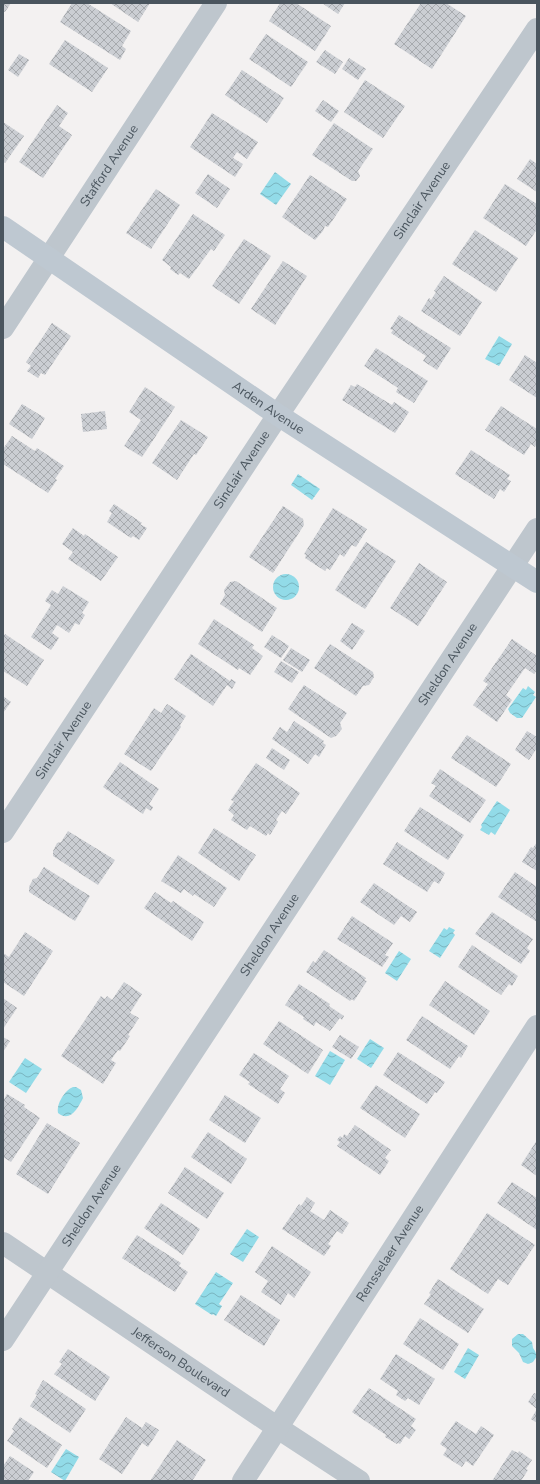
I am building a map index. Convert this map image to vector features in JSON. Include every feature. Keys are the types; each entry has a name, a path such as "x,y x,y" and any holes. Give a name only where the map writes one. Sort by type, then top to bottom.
{"street":[{"name":"Stafford Avenue","path":"3,328 216,3"},
{"name":"Sinclair Avenue","path":"3,832 278,415 537,29"},
{"name":"Arden Avenue","path":"3,227 278,415 537,582"},
{"name":"Sheldon Avenue","path":"3,1340 537,529"},
{"name":"Rensselaer Avenue","path":"243,1481 537,1026"},
{"name":"Jefferson Boulevard","path":"3,1243 359,1481"}],"water":[{"path":"275,172 291,184 276,205 260,194"},
{"path":"499,336 512,344 499,366 485,359"},
{"path":"298,474 320,489 312,500 291,485"},
{"path":"286,574 296,577 299,587 296,597 286,600 276,597 273,587 276,577"},
{"path":"528,686 535,692 533,695 536,697 522,718 517,718 510,713 508,709 523,688 526,690"},
{"path":"497,801 510,810 495,835 491,832 489,835 480,830 482,827 481,825"},
{"path":"449,927 455,930 453,933 455,935 440,958 429,951 444,928 447,930"},
{"path":"399,951 411,959 397,981 385,973"},
{"path":"370,1039 384,1048 371,1068 357,1059"},
{"path":"330,1051 345,1060 330,1085 315,1076"},
{"path":"25,1058 42,1069 26,1093 9,1082"},
{"path":"73,1087 81,1090 83,1098 73,1113 62,1116 58,1113 58,1106 67,1091"},
{"path":"247,1229 259,1237 243,1262 230,1254"},
{"path":"216,1272 233,1283 219,1304 222,1306 216,1316 195,1304"},
{"path":"518,1334 523,1334 532,1342 537,1356 533,1362 528,1364 523,1362 519,1353 512,1346 512,1339"},
{"path":"468,1348 479,1355 465,1379 454,1372"},
{"path":"66,1449 79,1457 65,1481 51,1472"}],"building":[{"path":"3,3 11,3 5,12 3,11"},
{"path":"72,3 87,3 131,31 122,46 126,49 120,60 60,22"},
{"path":"110,3 150,3 138,22"},
{"path":"280,3 296,3 331,26 315,51 269,21"},
{"path":"322,3 345,3 338,14"},
{"path":"421,3 446,3 466,16 432,69 394,44"},
{"path":"266,34 308,62 291,87 249,59"},
{"path":"65,40 108,68 92,92 49,64"},
{"path":"325,50 343,62 335,74 316,62"},
{"path":"19,54 29,60 18,77 8,70"},
{"path":"349,58 366,69 358,80 342,69"},
{"path":"242,70 284,98 267,123 225,95"},
{"path":"365,80 405,106 383,138 344,112"},
{"path":"323,100 339,111 331,122 315,111"},
{"path":"57,105 68,113 59,126 72,135 43,178 19,162"},
{"path":"212,113 258,142 247,159 237,152 233,158 243,164 235,177 190,147"},
{"path":"3,122 24,136 5,163 3,162"},
{"path":"334,123 373,149 358,171 360,176 356,181 352,181 312,155"},
{"path":"530,159 537,164 537,192 517,179"},
{"path":"208,174 230,189 217,208 195,193"},
{"path":"310,175 347,199 328,227 325,226 323,231 315,240 282,217"},
{"path":"505,184 537,204 537,229 526,246 483,218"},
{"path":"156,189 180,205 151,249 126,233"},
{"path":"193,214 225,235 214,251 211,249 189,279 180,273 178,275 162,260"},
{"path":"475,230 518,258 496,292 452,264"},
{"path":"244,239 271,256 239,304 212,286"},
{"path":"283,261 307,276 275,325 251,309"},
{"path":"444,276 482,302 460,336 421,311 429,298 431,300 436,292 434,291"},
{"path":"399,315 451,348 437,370 423,361 426,356 391,333 393,330 390,329"},
{"path":"52,323 71,336 45,375 41,373 38,378 27,371 31,366 26,362"},
{"path":"376,348 428,381 414,403 396,392 398,388 364,366"},
{"path":"525,355 537,363 537,398 509,380"},
{"path":"357,384 392,405 394,402 409,412 395,433 342,400 351,385 355,387"},
{"path":"145,387 175,407 142,457 124,446 141,420 129,412"},
{"path":"22,404 45,418 32,439 9,424"},
{"path":"501,406 537,429 537,443 535,447 531,444 524,455 485,430"},
{"path":"105,411 107,429 83,432 81,414"},
{"path":"181,420 208,437 196,455 194,454 177,480 152,463"},
{"path":"12,436 35,451 37,448 64,466 48,493 3,464 3,449"},
{"path":"471,450 510,475 507,479 511,481 504,492 500,489 494,499 455,474"},
{"path":"114,504 147,528 139,540 133,536 131,538 107,522 112,513 109,511"},
{"path":"283,506 303,519 304,525 273,573 249,557"},
{"path":"333,508 367,529 356,547 352,545 344,557 340,554 330,570 327,568 325,571 305,558 306,555 304,554"},
{"path":"73,528 84,536 85,534 118,557 101,581 68,559 73,552 62,544"},
{"path":"366,542 396,561 365,609 335,590"},
{"path":"419,563 447,582 418,626 390,608"},
{"path":"236,581 277,608 262,632 220,604 225,595 224,590 230,582"},
{"path":"63,586 89,602 82,613 85,615 79,625 75,623 69,633 57,625 52,633 59,638 51,650 31,637 51,605 45,601 52,590 58,594"},
{"path":"214,619 254,645 252,648 263,656 250,675 239,668 238,670 198,644"},
{"path":"352,623 365,631 352,650 340,641"},
{"path":"5,634 44,660 27,686 3,671 3,637"},
{"path":"272,635 289,646 281,658 264,647"},
{"path":"512,639 537,656 537,670 534,674 525,668 506,695 512,700 497,722 473,705 488,684 483,681"},
{"path":"330,644 373,672 374,677 369,685 363,686 356,696 314,668"},
{"path":"291,648 310,660 302,672 283,660"},
{"path":"191,654 230,681 231,679 236,682 232,689 227,685 213,706 174,679"},
{"path":"281,661 299,672 292,683 274,672"},
{"path":"304,685 347,713 340,723 342,729 336,736 331,738 288,709"},
{"path":"3,696 11,702 3,713"},
{"path":"167,704 186,716 180,725 181,727 151,771 124,754 154,708 161,713"},
{"path":"294,721 324,741 323,743 326,745 319,757 315,754 308,764 272,739 280,727 287,732"},
{"path":"527,731 537,737 537,748 529,760 515,750"},
{"path":"467,735 511,764 496,787 451,758"},
{"path":"272,748 290,760 284,770 266,758"},
{"path":"120,762 159,789 149,804 153,807 151,811 146,808 143,814 103,787"},
{"path":"256,763 300,793 286,814 282,811 276,820 278,822 270,835 268,833 266,836 250,826 247,830 231,820 234,815 228,810 234,801 231,800"},
{"path":"440,769 486,800 470,823 429,796 436,786 431,783"},
{"path":"420,807 464,835 448,860 404,831"},
{"path":"214,828 256,855 239,881 198,853"},
{"path":"68,831 115,860 98,885 53,856 53,851 57,843 61,842"},
{"path":"397,842 445,873 439,884 434,881 427,892 383,864"},
{"path":"537,842 537,871 522,862 531,847 533,848"},
{"path":"178,855 227,888 214,907 194,894 193,896 184,889 181,893 161,881"},
{"path":"44,867 90,896 75,921 29,892 29,887 33,879 37,878"},
{"path":"515,872 537,887 537,922 498,897"},
{"path":"374,883 417,912 410,922 401,916 394,925 360,902"},
{"path":"155,892 171,903 173,901 204,922 192,941 144,908"},
{"path":"492,912 533,939 527,948 530,951 521,964 475,934"},
{"path":"352,916 393,943 385,955 389,957 382,967 337,939"},
{"path":"25,932 53,951 24,996 3,982 3,953 9,957"},
{"path":"472,945 518,976 512,986 509,984 501,995 458,967"},
{"path":"324,950 366,978 364,980 367,981 354,1001 352,999 350,1001 306,972 313,961 315,963"},
{"path":"445,981 490,1011 474,1035 429,1005"},
{"path":"124,982 142,994 130,1013 139,1018 120,1051 118,1050 111,1060 116,1063 103,1084 61,1056 101,996 105,999 107,996 112,1000"},
{"path":"299,984 330,1004 329,1006 344,1016 342,1020 340,1018 330,1031 316,1022 314,1026 303,1019 304,1017 285,1005"},
{"path":"3,998 17,1008 3,1029"},
{"path":"422,1016 468,1046 461,1058 459,1056 450,1069 406,1040"},
{"path":"279,1021 323,1050 308,1074 263,1044"},
{"path":"340,1035 359,1047 351,1059 332,1047"},
{"path":"3,1037 10,1041 3,1052"},
{"path":"398,1052 445,1082 437,1093 435,1092 427,1104 383,1075"},
{"path":"254,1053 289,1076 280,1089 285,1093 278,1104 248,1084 250,1082 239,1075"},
{"path":"376,1085 420,1114 405,1138 360,1108"},
{"path":"7,1094 25,1105 24,1107 40,1118 11,1162 3,1157 3,1101"},
{"path":"225,1095 261,1118 245,1143 209,1120"},
{"path":"47,1123 80,1143 48,1194 16,1174"},
{"path":"355,1125 391,1150 385,1158 389,1161 380,1175 337,1146 340,1142 337,1140 340,1136 343,1138 344,1134 347,1136"},
{"path":"208,1132 247,1159 231,1184 191,1157"},
{"path":"537,1140 537,1176 521,1165"},
{"path":"185,1167 224,1193 207,1219 168,1193"},
{"path":"512,1182 537,1198 537,1230 497,1203"},
{"path":"307,1197 315,1203 310,1211 324,1220 330,1210 349,1223 342,1234 337,1231 328,1244 331,1246 324,1256 282,1229 299,1204 301,1206"},
{"path":"161,1203 200,1229 183,1255 144,1228"},
{"path":"487,1213 535,1245 508,1285 498,1279 488,1294 450,1269"},
{"path":"137,1235 181,1263 179,1266 188,1272 175,1292 122,1258"},
{"path":"272,1246 311,1272 294,1298 288,1293 281,1305 261,1292 268,1281 255,1272"},
{"path":"438,1279 484,1309 468,1333 424,1304 431,1294 429,1293"},
{"path":"241,1295 280,1320 264,1346 224,1320"},
{"path":"420,1318 459,1344 443,1370 403,1344"},
{"path":"68,1349 110,1377 95,1401 54,1374 62,1364 59,1362"},
{"path":"396,1354 435,1379 419,1405 408,1398 405,1401 396,1395 398,1391 380,1379"},
{"path":"43,1380 86,1409 70,1433 30,1406 37,1395 35,1394"},
{"path":"369,1388 416,1419 411,1426 416,1430 409,1439 405,1436 400,1444 397,1444 385,1437 386,1435 352,1412"},
{"path":"534,1393 537,1394 537,1409 528,1402"},
{"path":"537,1409 537,1423 531,1419"},
{"path":"20,1417 62,1445 47,1468 7,1441 14,1431 12,1429"},
{"path":"126,1417 142,1428 146,1422 159,1430 148,1447 142,1443 122,1474 99,1459"},
{"path":"456,1421 476,1434 481,1426 494,1435 473,1466 466,1461 462,1467 443,1455 447,1449 440,1444"},
{"path":"177,1440 206,1460 192,1481 150,1481"},
{"path":"512,1450 518,1453 519,1451 532,1460 521,1481 492,1481"},
{"path":"10,1456 34,1472 28,1481 3,1481 3,1466"}]}
